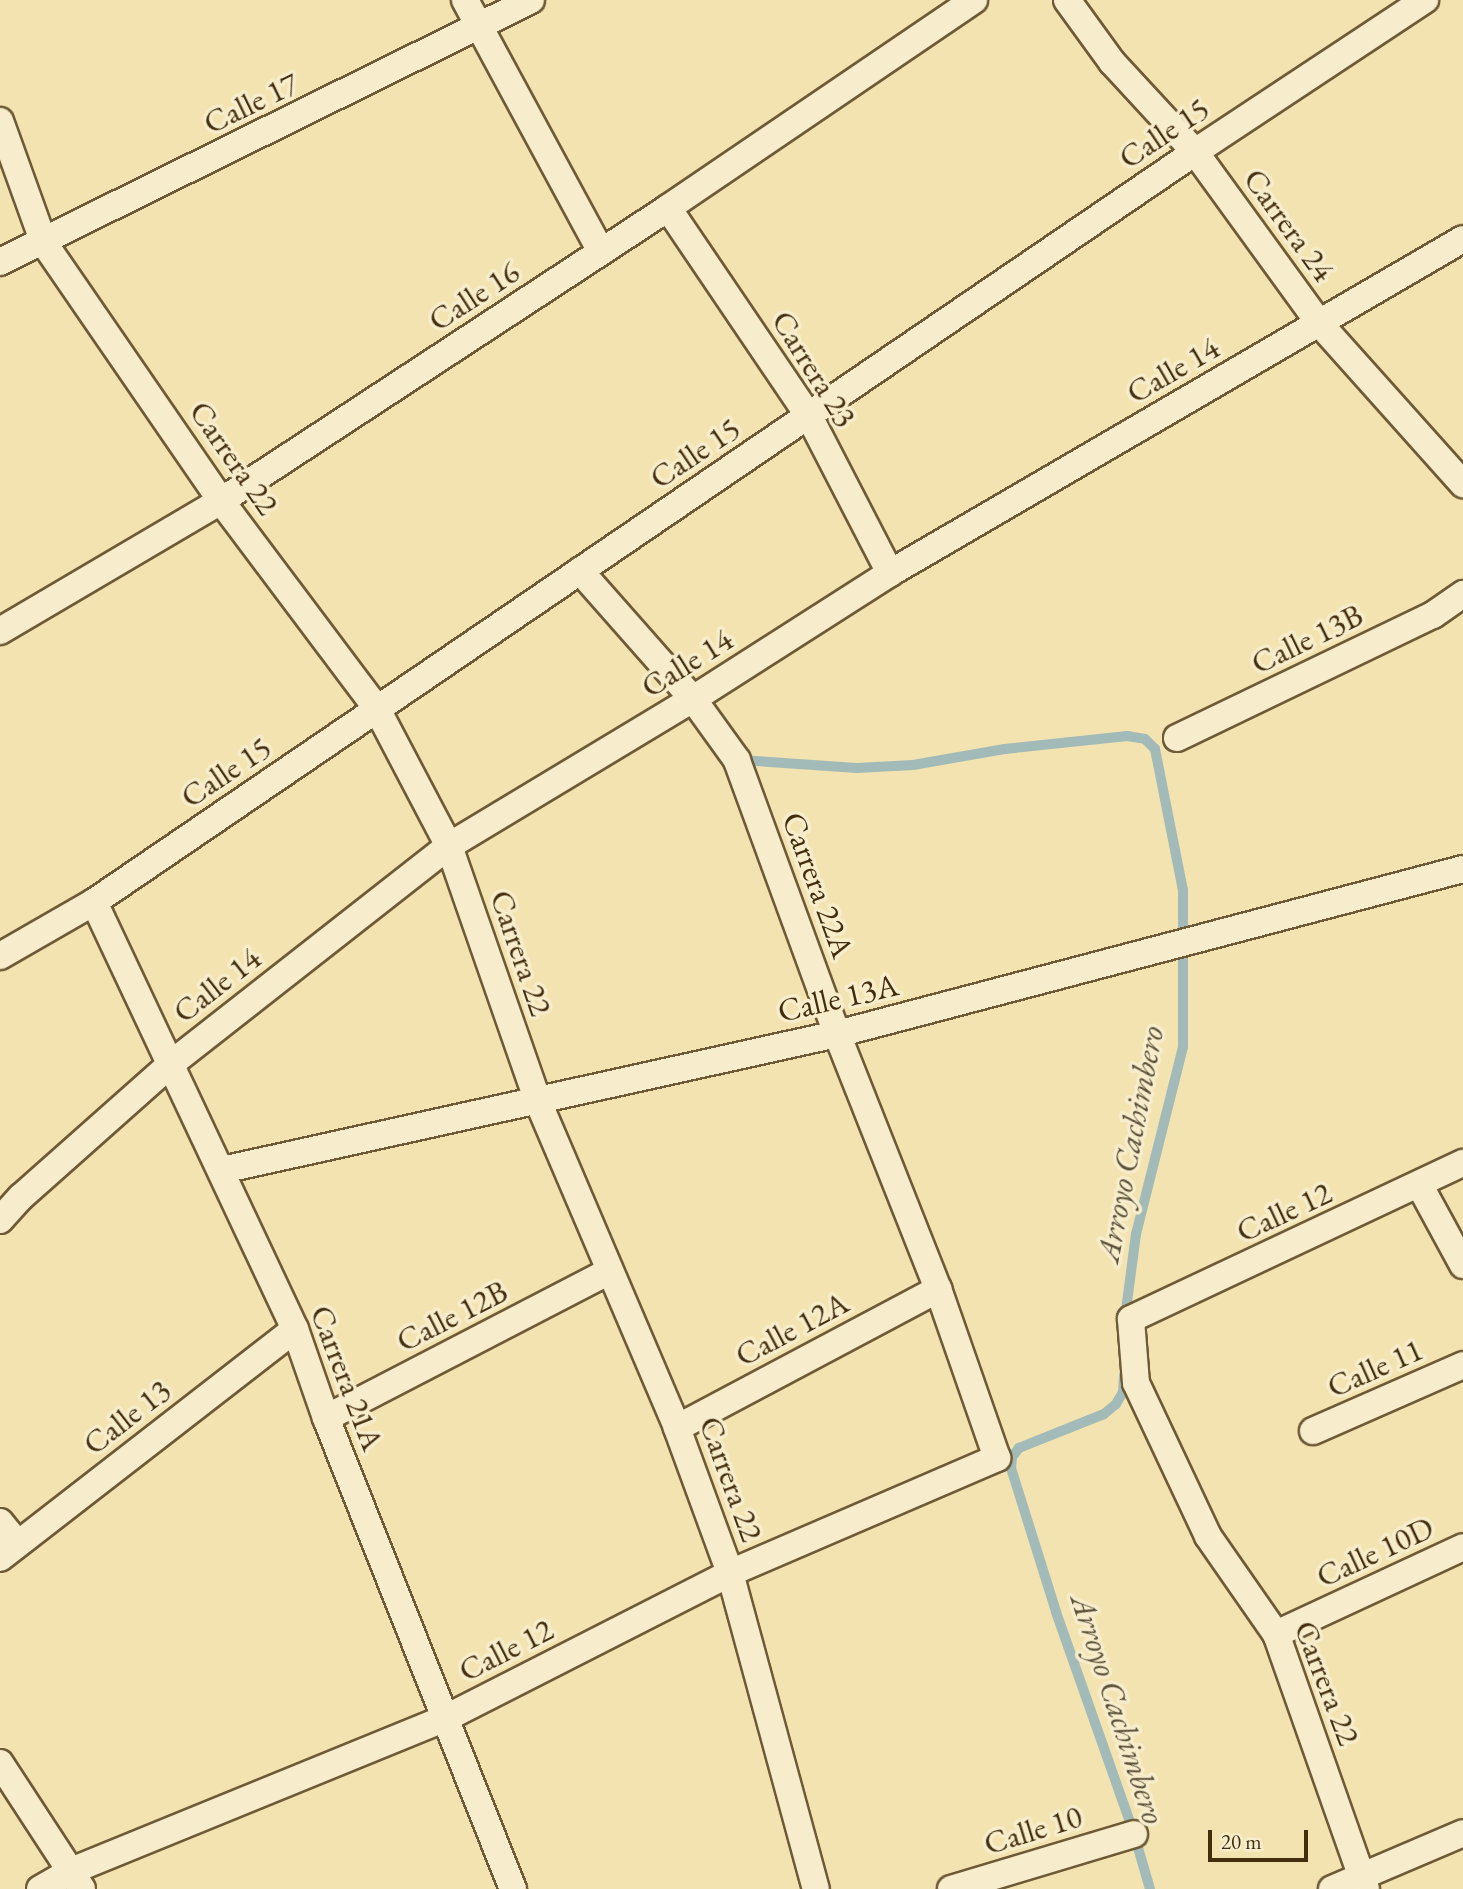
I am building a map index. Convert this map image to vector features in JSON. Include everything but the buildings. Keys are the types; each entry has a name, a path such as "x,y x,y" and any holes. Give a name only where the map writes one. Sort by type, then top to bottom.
{"street":[{"path":"465,0 601,252"},
{"name":"Calle 17","path":"0,262 44,243 531,0"},
{"name":"Calle 16","path":"0,631 221,501 668,208 974,0"},
{"name":"Carrera 24","path":"1067,0 1112,62 1195,152 1320,324 1463,484"},
{"name":"Calle 15","path":"0,956 94,902 1195,152 1425,0"},
{"name":"Carrera 22","path":"0,121 44,243 221,501 377,709 449,846 537,1099 608,1272 677,1428 730,1573 816,1889"},
{"name":"Carrera 23","path":"668,208 809,416 890,573"},
{"name":"Calle 14","path":"0,1220 21,1197 172,1063 449,846 693,699 890,573 1463,239"},
{"name":"Carrera 22A","path":"580,572 693,699 737,760 837,1034 938,1289 997,1458"},
{"name":"Calle 13B","path":"1177,738 1433,615 1463,594"},
{"name":"Calle 13A","path":"222,1170 837,1034 1463,869"},
{"name":"Carrera 21A","path":"94,902 295,1329 326,1418 513,1889"},
{"name":"Calle 12","path":"1131,1320 1420,1186 1463,1163"},
{"path":"1420,1186 1463,1265"},
{"name":"Calle 12B","path":"326,1418 608,1272"},
{"name":"Calle 12A","path":"677,1428 938,1289"},
{"name":"Carrera 22","path":"1131,1320 1136,1384 1208,1536 1276,1634 1364,1882"},
{"name":"Calle 13","path":"9,1551 295,1329"},
{"name":"Calle 11","path":"1313,1431 1463,1365"},
{"name":"Calle 12","path":"40,1889 76,1880 444,1718 730,1573 997,1458"},
{"path":"0,1522 9,1551"},
{"name":"Calle 10D","path":"1276,1634 1463,1547"},
{"path":"0,1763 76,1880"},
{"path":"1332,1889 1364,1882 1463,1833"},
{"name":"Calle 10","path":"951,1889 1134,1834"}],"waterway":[{"name":"Arroyo Cachimbero","path":"741,760 857,768 913,765 1005,749 1127,736 1145,739 1155,749 1183,890 1183,1047 1136,1234 1125,1318"},
{"name":"Arroyo Cachimbero","path":"1124,1375 1123,1392 1116,1404 1104,1414 1019,1448 1012,1457 1011,1468 1056,1612 1134,1834 1150,1889"}]}
